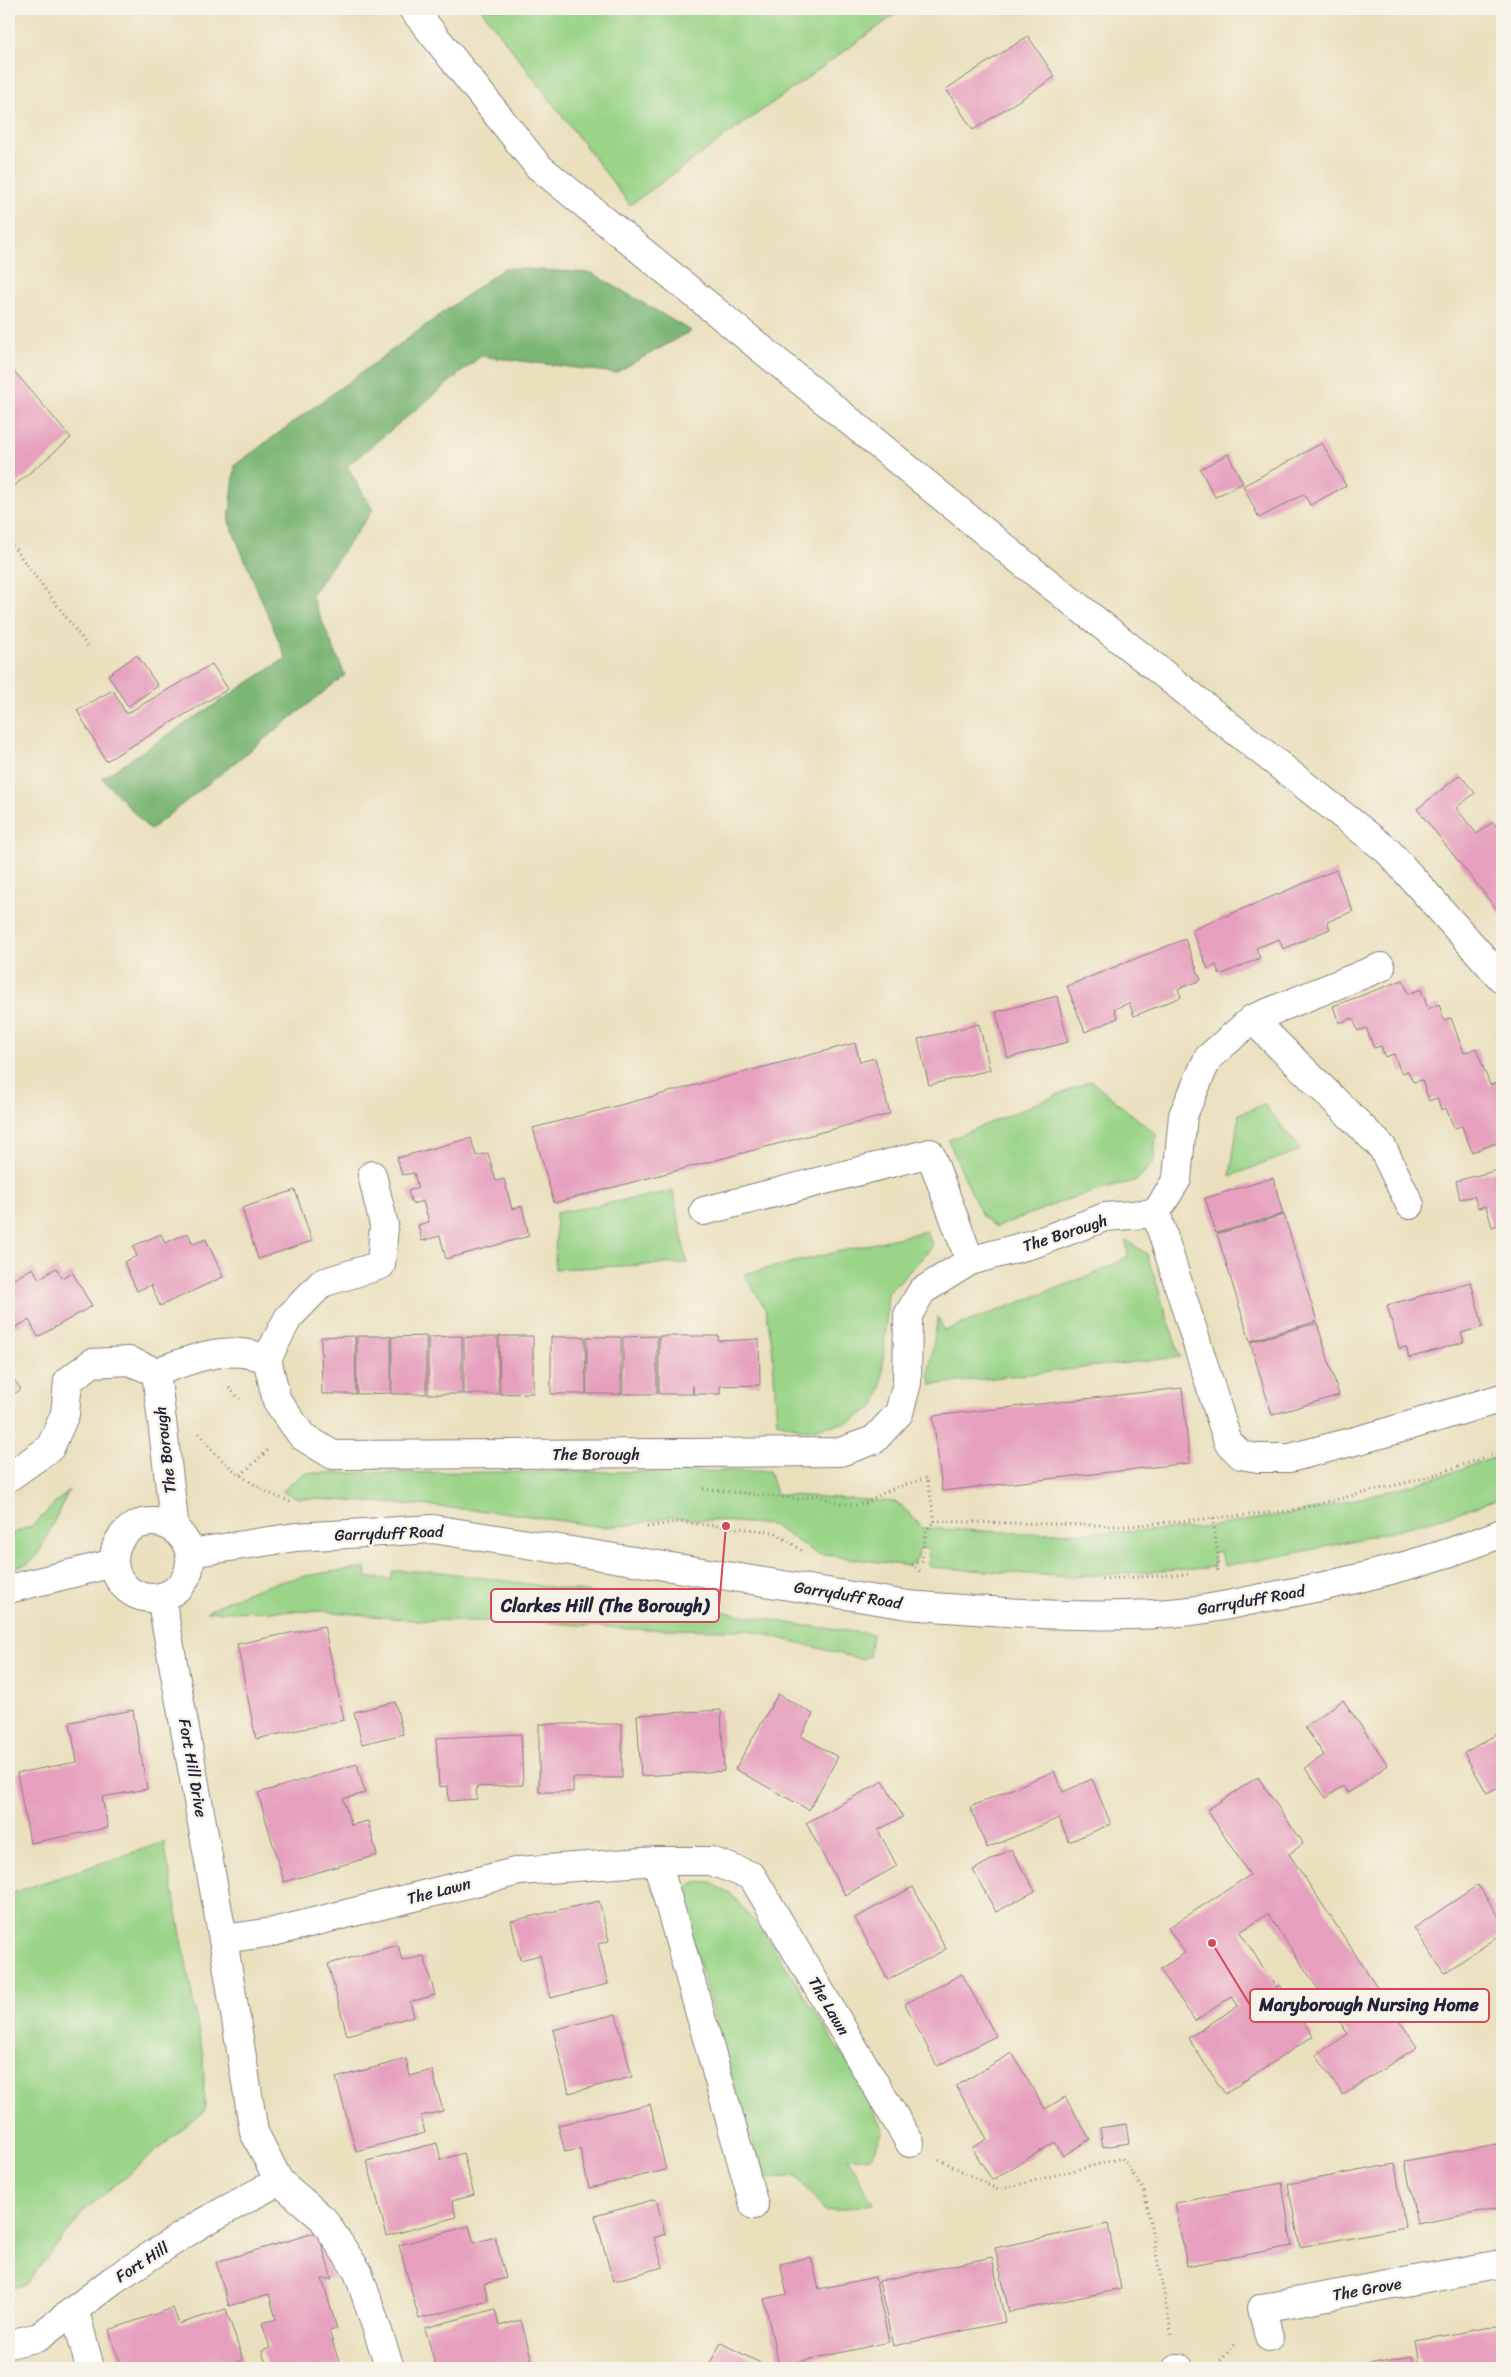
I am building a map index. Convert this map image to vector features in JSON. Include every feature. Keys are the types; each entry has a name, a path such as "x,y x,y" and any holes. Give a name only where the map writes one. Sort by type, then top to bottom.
{"street":[{"path":"413,9 538,166 1023,563 1388,851 1502,979"},
{"path":"1381,967 1252,1019 1208,1058 1183,1115 1176,1179 1156,1214 1228,1442 1241,1455 1258,1458 1290,1458 1381,1434 1502,1398"},
{"path":"1252,1019 1382,1147 1410,1205"},
{"path":"704,1211 930,1153 970,1261"},
{"path":"9,1477 50,1448 65,1414 68,1381 92,1363 129,1361 156,1372 208,1354 247,1352 267,1359 288,1318 322,1283 381,1265 384,1226 372,1175"},
{"name":"The Borough","path":"267,1359 277,1401 302,1436 333,1455 840,1452 874,1440 898,1413 907,1383 908,1315 922,1291 970,1261 1036,1243 1104,1217 1156,1214"},
{"name":"The Borough","path":"156,1372 175,1529"},
{"path":"140,1523 164,1523 175,1529 184,1538 190,1553 189,1573 173,1592 162,1597 148,1598 136,1595 125,1587 118,1576 114,1563 118,1545 129,1529 140,1523"},
{"name":"Garryduff Road","path":"190,1553 296,1537 433,1528 908,1604 975,1610 1104,1615 1191,1611 1329,1586 1471,1546 1502,1533"},
{"path":"9,1589 114,1563"},
{"name":"Fort Hill Drive","path":"162,1597 223,1939"},
{"path":"657,1860 754,2205"},
{"name":"The Lawn","path":"223,1939 273,1932 519,1871 657,1860 712,1861 752,1876 910,2143"},
{"path":"223,1939 254,2132 279,2180 324,2219 358,2272 390,2368"},
{"name":"Fort Hill","path":"9,2344 39,2337 76,2311 114,2280 202,2223 279,2180"},
{"name":"The Grove","path":"1269,2337 1262,2308 1502,2264"},
{"path":"76,2311 90,2368"}],"path":[{"path":"9,541 88,648"},
{"path":"226,1386 238,1396 243,1406"},
{"path":"198,1431 212,1449 241,1475 256,1486 293,1503"},
{"path":"241,1475 274,1446"},
{"path":"920,1572 920,1569 912,1565 922,1561 926,1530 935,1520 1128,1526 1289,1512 1425,1478 1502,1451"},
{"path":"697,1489 801,1499 816,1495 842,1504 856,1505 866,1503 889,1490 926,1478 935,1520"},
{"path":"1213,1518 1219,1565 1215,1568 1218,1572"},
{"path":"638,1529 678,1522 767,1531 776,1533 807,1554"},
{"path":"912,1571 930,1572"},
{"path":"1209,1573 1226,1571"},
{"path":"1098,1579 1200,1574"},
{"path":"910,2143 998,2190 1122,2158 1144,2190 1178,2368"}],"green space":[{"path":"481,9 903,9 630,205"},
{"path":"504,268 592,273 691,331 615,373 481,356 347,466 373,510 311,595 345,675 150,830 102,778 286,658 229,522 235,465"},
{"path":"1091,1081 1156,1134 1154,1162 1137,1180 1069,1199 996,1227 982,1216 948,1140"},
{"path":"1264,1104 1301,1150 1230,1176 1239,1114"},
{"path":"673,1191 687,1263 555,1269 556,1213"},
{"path":"926,1231 932,1244 927,1253 888,1293 881,1389 875,1406 850,1422 807,1430 777,1422 772,1344 766,1310 744,1274"},
{"path":"1126,1240 1147,1254 1180,1357 931,1385 929,1371 938,1316 944,1331 1099,1272 1128,1256"},
{"path":"1502,1455 1502,1497 1399,1529 1330,1546 1224,1566 1221,1551 1214,1553 1214,1567 1069,1577 929,1567 928,1548 920,1548 916,1560 909,1566 817,1554 772,1525 669,1517 631,1525 602,1527 509,1513 418,1505 298,1498 282,1491 304,1473 769,1471 776,1494 898,1502 923,1528 1022,1533 1118,1532 1201,1528 1318,1509 1429,1480"},
{"path":"69,1490 37,1556 27,1564 9,1568 9,1535 33,1525"},
{"path":"366,1569 367,1578 392,1579 392,1571 433,1571 696,1607 801,1625 872,1634 869,1657 860,1659 749,1630 632,1629 538,1622 410,1620 326,1611 206,1612 243,1594 283,1581 304,1576"},
{"path":"164,1842 203,2055 205,2110 85,2210 25,2285 9,2288 9,1894"},
{"path":"696,1882 711,1883 731,1894 767,1937 863,2087 883,2131 871,2157 848,2159 873,2204 825,2211 796,2176 767,2179 740,2110 683,1905 688,1886"}],"building":[{"path":"1028,36 1055,77 973,130 946,89"},
{"path":"9,365 71,438 13,487 9,482"},
{"path":"1322,443 1346,486 1310,505 1304,494 1259,518 1243,486"},
{"path":"1228,454 1243,483 1215,497 1200,469"},
{"path":"137,655 158,686 128,706 108,675"},
{"path":"212,664 228,689 106,761 77,710 113,690 126,714"},
{"path":"1460,775 1475,793 1456,808 1477,834 1493,822 1502,834 1502,916 1417,809"},
{"path":"1336,870 1353,911 1327,922 1330,929 1283,949 1279,939 1256,948 1260,958 1220,975 1216,965 1208,969 1192,930"},
{"path":"1185,939 1201,980 1178,989 1181,997 1134,1016 1129,1003 1114,1009 1118,1018 1085,1032 1067,986"},
{"path":"1403,980 1408,994 1421,989 1428,1009 1439,1004 1444,1020 1451,1018 1464,1053 1476,1048 1490,1085 1500,1082 1502,1088 1502,1141 1472,1152 1462,1126 1454,1128 1446,1108 1441,1110 1437,1098 1429,1101 1422,1080 1413,1082 1408,1071 1401,1073 1394,1054 1385,1057 1381,1046 1374,1048 1366,1028 1358,1031 1353,1018 1339,1023 1333,1006"},
{"path":"1057,996 1068,1042 1008,1058 996,1012"},
{"path":"979,1024 990,1070 929,1085 918,1039"},
{"path":"855,1043 860,1062 875,1058 890,1114 554,1203 533,1128"},
{"path":"471,1138 476,1156 488,1153 496,1181 504,1179 512,1209 522,1206 529,1236 446,1259 440,1236 422,1241 418,1225 429,1222 423,1201 412,1204 408,1191 418,1188 414,1173 402,1175 397,1158"},
{"path":"1502,1169 1502,1237 1499,1225 1492,1227 1486,1206 1478,1208 1474,1196 1460,1199 1456,1181"},
{"path":"1273,1178 1283,1214 1216,1233 1205,1198"},
{"path":"295,1190 312,1241 258,1259 242,1208"},
{"path":"1284,1215 1317,1321 1250,1341 1217,1234"},
{"path":"188,1233 193,1244 206,1239 223,1277 160,1306 151,1285 137,1291 124,1262 137,1256 133,1246 161,1234 165,1243"},
{"path":"33,1268 39,1279 56,1268 62,1278 72,1272 92,1306 38,1337 29,1320 10,1330 9,1293 12,1291 9,1282"},
{"path":"1471,1282 1483,1327 1461,1333 1464,1342 1409,1358 1406,1347 1399,1348 1387,1305"},
{"path":"1317,1323 1339,1395 1272,1415 1250,1342"},
{"path":"355,1336 356,1394 322,1394 321,1337"},
{"path":"357,1336 391,1336 391,1393 357,1394"},
{"path":"426,1336 426,1394 392,1394 392,1337"},
{"path":"462,1336 462,1394 428,1394 428,1337"},
{"path":"499,1336 533,1336 533,1393 500,1394"},
{"path":"657,1336 657,1394 623,1394 623,1337"},
{"path":"659,1336 719,1336 718,1341 759,1339 760,1385 720,1386 720,1394 659,1394"},
{"path":"464,1337 498,1337 498,1394 464,1394"},
{"path":"551,1337 585,1337 586,1394 551,1394"},
{"path":"587,1337 621,1337 621,1394 587,1394"},
{"path":"9,1373 21,1389 9,1398"},
{"path":"1182,1388 1190,1463 942,1491 933,1416"},
{"path":"324,1626 344,1720 256,1739 237,1644"},
{"path":"778,1694 813,1714 801,1736 838,1757 809,1810 735,1769"},
{"path":"1343,1700 1388,1765 1348,1793 1343,1786 1326,1798 1305,1768 1324,1755 1305,1727"},
{"path":"395,1702 403,1734 362,1744 354,1712"},
{"path":"133,1710 147,1789 102,1797 108,1828 30,1843 17,1773 77,1762 70,1722"},
{"path":"721,1710 724,1771 641,1776 637,1715"},
{"path":"539,1724 622,1724 622,1778 573,1778 573,1792 539,1792"},
{"path":"1502,1731 1502,1785 1487,1793 1464,1753"},
{"path":"521,1734 523,1785 476,1787 477,1799 449,1801 448,1786 439,1787 436,1738"},
{"path":"357,1764 365,1793 343,1799 351,1825 368,1821 377,1855 284,1882 258,1793"},
{"path":"1054,1771 1063,1792 1092,1779 1111,1824 1069,1842 1059,1818 987,1848 970,1807"},
{"path":"1258,1777 1303,1844 1289,1854 1417,2047 1343,2095 1316,2055 1348,2034 1268,1914 1240,1932 1276,1987 1279,1985 1313,2036 1225,2094 1188,2038 1238,2006 1232,1996 1195,2021 1160,1969 1185,1953 1168,1928 1250,1875 1207,1810"},
{"path":"883,1781 903,1817 878,1830 897,1866 845,1895 806,1823"},
{"path":"1011,1849 1035,1891 996,1912 973,1870"},
{"path":"1478,1885 1502,1921 1502,1934 1444,1973 1414,1928"},
{"path":"913,1887 946,1949 888,1980 855,1918"},
{"path":"599,1901 609,1941 598,1944 608,1984 550,1998 540,1955 520,1960 511,1921"},
{"path":"398,1945 402,1961 424,1956 435,1995 410,2002 414,2016 347,2035 328,1964"},
{"path":"962,1974 996,2036 937,2066 905,2004"},
{"path":"616,2014 632,2077 569,2093 553,2030"},
{"path":"1012,2053 1045,2109 1065,2097 1090,2139 1063,2156 1055,2142 992,2180 972,2148 987,2139 956,2086"},
{"path":"406,2059 410,2076 432,2070 443,2111 421,2116 425,2133 356,2151 336,2078"},
{"path":"650,2104 666,2170 589,2188 580,2149 565,2152 558,2125"},
{"path":"1126,2124 1129,2143 1103,2147 1100,2128"},
{"path":"437,2143 441,2160 463,2153 474,2195 452,2201 456,2217 387,2236 367,2161"},
{"path":"1502,2143 1502,2208 1417,2224 1405,2161"},
{"path":"1395,2164 1405,2227 1300,2247 1288,2184"},
{"path":"1282,2183 1292,2246 1187,2266 1175,2203"},
{"path":"656,2199 665,2234 654,2238 663,2267 613,2281 595,2216"},
{"path":"1108,2224 1121,2289 1009,2312 995,2248"},
{"path":"469,2226 474,2243 495,2237 506,2278 484,2284 488,2300 419,2319 399,2245"},
{"path":"318,2232 332,2279 322,2279 337,2329 329,2331 341,2368 267,2368 262,2351 270,2348 262,2323 276,2319 269,2294 229,2306 216,2262"},
{"path":"811,2257 819,2289 875,2277 889,2342 779,2366 764,2299 787,2294 780,2264"},
{"path":"992,2257 1005,2322 893,2346 879,2281"},
{"path":"173,2308 179,2324 226,2309 243,2360 219,2368 122,2368 109,2330"},
{"path":"495,2309 499,2326 521,2320 532,2361 511,2368 436,2368 425,2328"},
{"path":"1502,2325 1502,2368 1421,2368 1416,2341"},
{"path":"721,2343 770,2368 707,2368"},
{"path":"1412,2356 1414,2368 1349,2368 1357,2366"}],"place":[{"name":"Clarkes Hill (The Borough)","path":"726,1526"},
{"name":"Maryborough Nursing Home","path":"1212,1943"}]}
